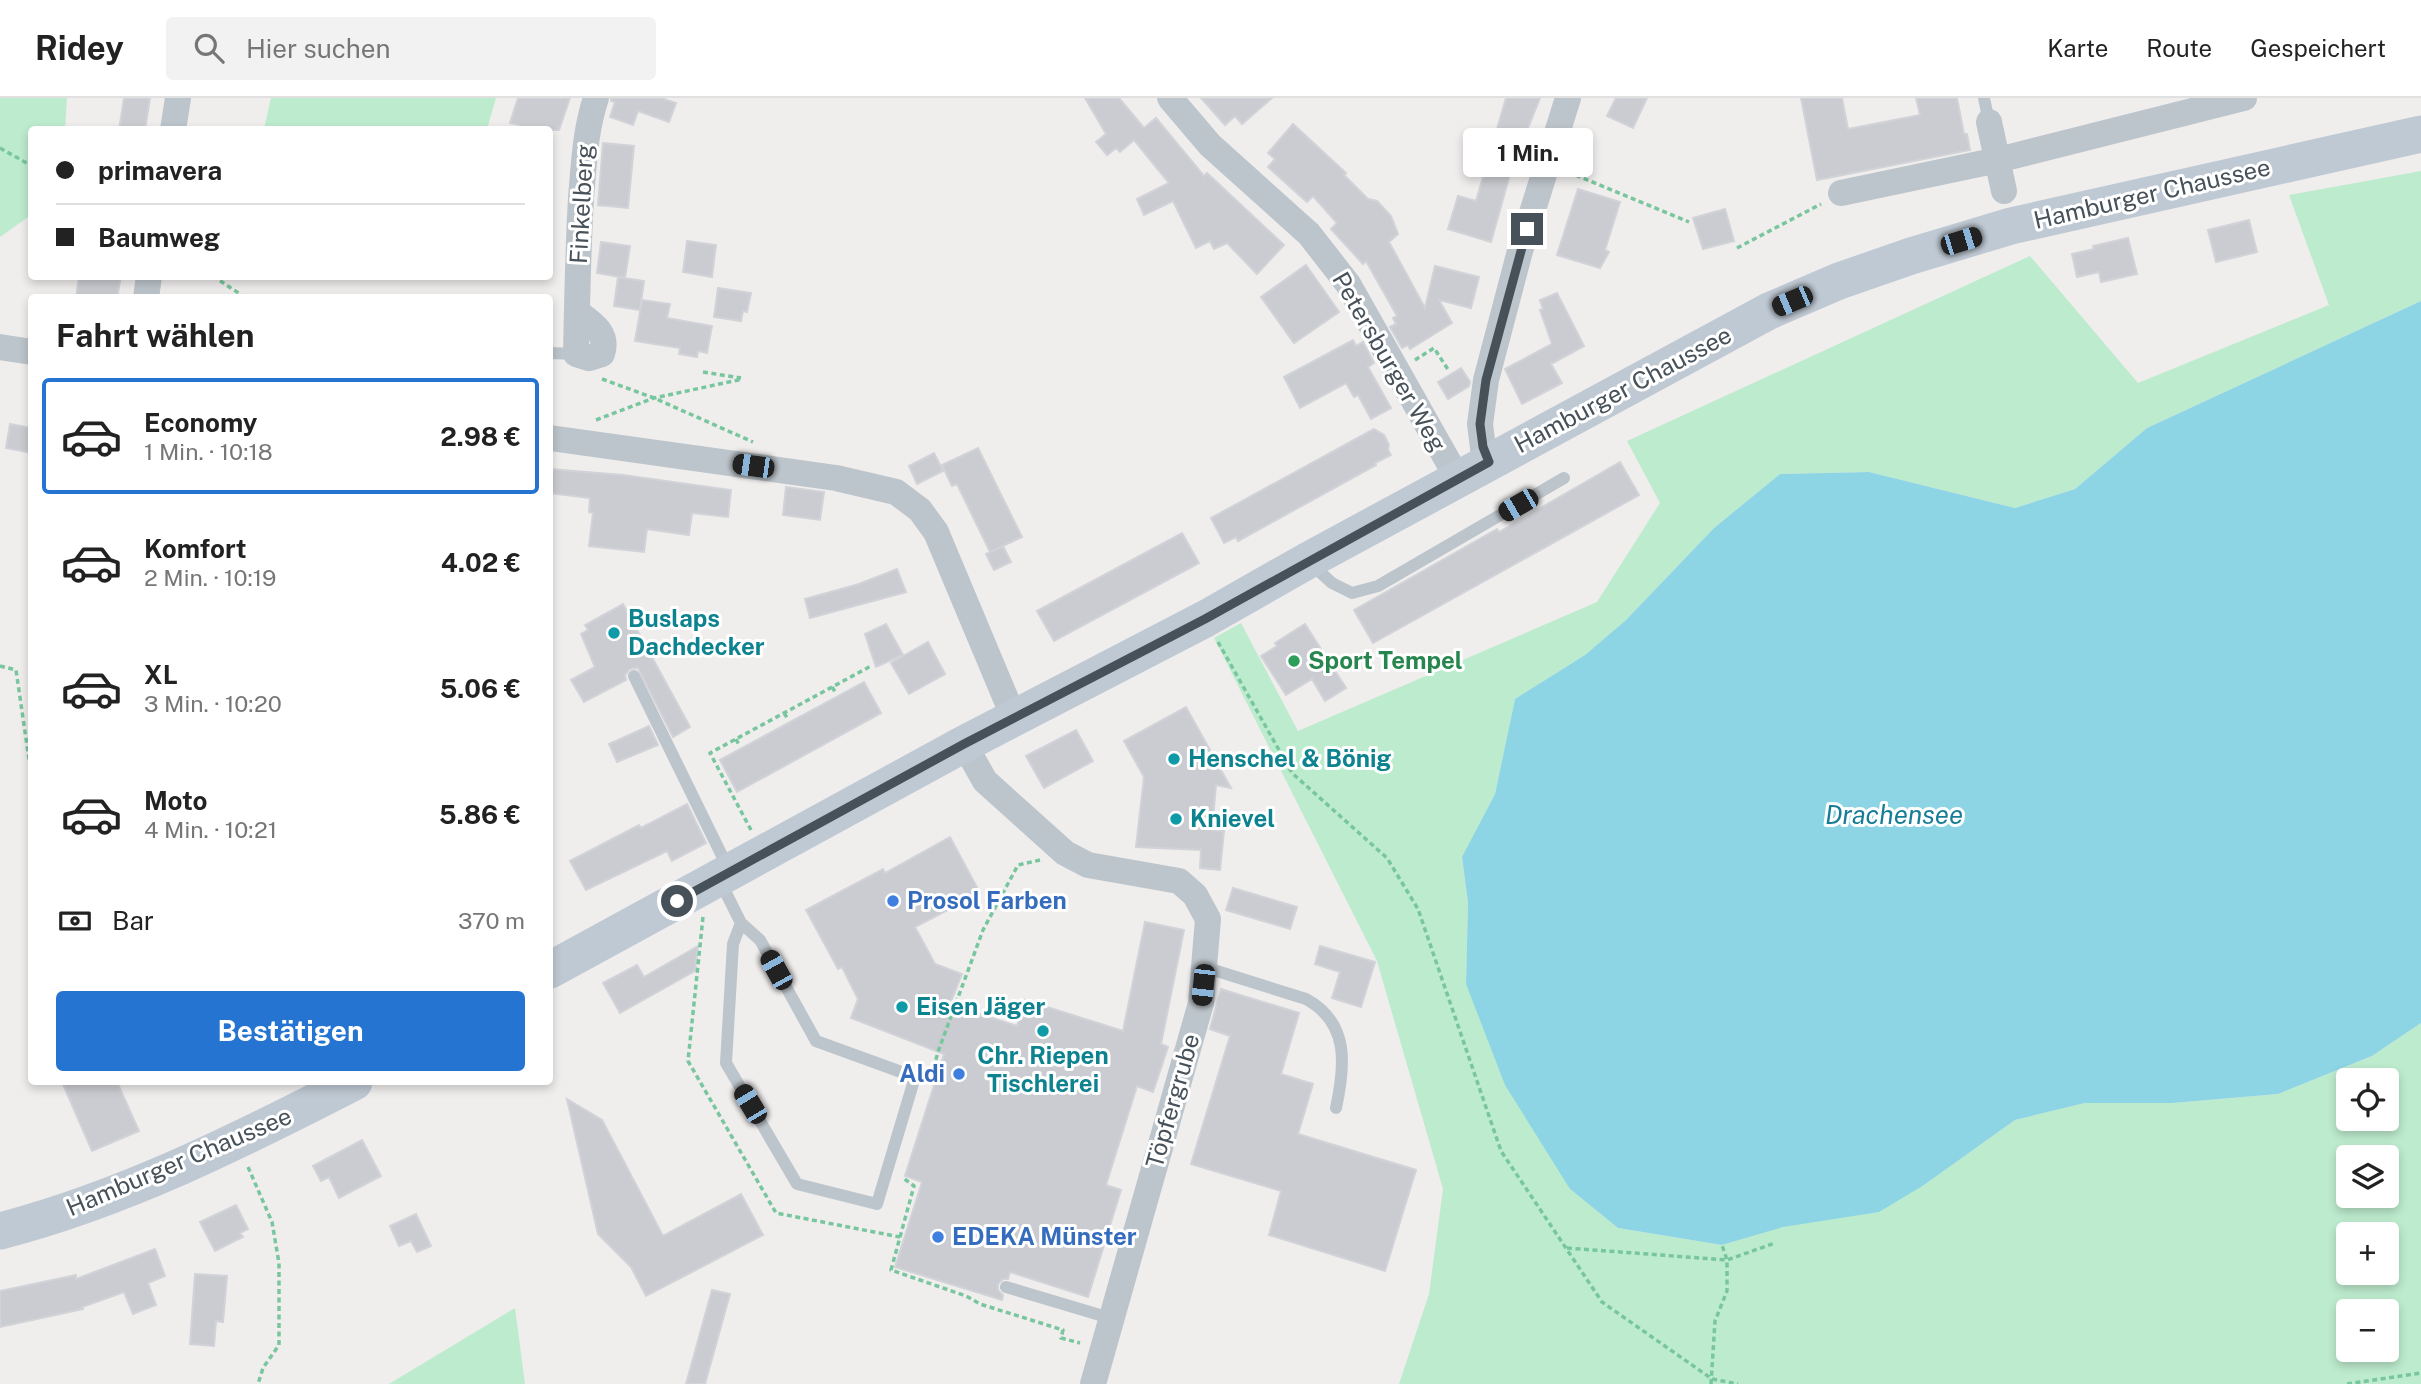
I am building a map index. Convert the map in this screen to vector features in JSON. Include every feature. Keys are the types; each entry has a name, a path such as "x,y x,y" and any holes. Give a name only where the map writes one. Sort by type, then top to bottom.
{"main road":[{"name":"Hamburger Chaussee","path":"553,968 964,744 1205,619 1769,311 1839,281 1899,260 2008,209 2421,134"},
{"name":"Hamburger Chaussee","path":"0,1231 52,1217 237,1142 348,1085"}],"street":[{"path":"174,126 178,98"},
{"name":"Finkelberg","path":"576,354 585,140 596,98"},
{"name":"Petersburger Weg","path":"1170,98 1210,145 1308,234 1348,284 1397,370 1474,471"},
{"path":"1474,471 1483,447 1480,424 1486,380 1520,251 1568,98"},
{"path":"1841,193 1998,160 2244,98"},
{"path":"1987,110 2008,209"},
{"path":"0,347 28,351"},
{"path":"555,439 835,478 896,492 920,510 936,533 1014,718"},
{"name":"Töpfergrube","path":"964,744 985,781 1065,853 1088,865 1179,881 1195,895 1208,919 1201,1003 1093,1384"}],"lane":[{"path":"553,353 576,354"},
{"path":"1307,561 1332,583 1352,593 1378,586 1564,478"},
{"path":"634,676 724,875 741,923 760,940 816,1041 915,1077 877,1205 797,1184 726,1063 733,944 741,923"},
{"path":"1204,968 1306,999 1327,1015 1341,1043 1343,1056 1343,1076 1336,1108"},
{"path":"1006,1287 1110,1318"}],"path":[{"path":"0,148 28,164"},
{"path":"1548,163 1689,222"},
{"path":"1737,248 1841,193"},
{"path":"219,280 240,294"},
{"path":"1397,370 1434,348 1449,371"},
{"path":"576,354 575,369 654,398 763,446"},
{"path":"555,439 654,398 743,379 703,372"},
{"path":"1205,619 1292,773 1387,858 1418,909 1501,1151 1602,1302 1711,1382 1738,1384"},
{"path":"0,666 16,670 28,752"},
{"path":"764,853 710,753 871,666"},
{"path":"832,687 836,693"},
{"path":"784,713 788,719"},
{"path":"736,739 739,745"},
{"path":"928,1088 939,1049 983,930 1018,865 1040,860 1058,846"},
{"path":"237,1142 272,1222 279,1263 279,1345 263,1368 258,1384"},
{"path":"900,1237 914,1186 902,1178 906,1166"},
{"path":"1566,1248 1727,1260 1775,1243"},
{"path":"1711,1382 1716,1321 1727,1291 1727,1260 1722,1245"},
{"path":"2347,1384 2421,1373"}],"green space":[{"path":"0,98 67,98 65,126 28,126 28,217 0,237"},
{"path":"271,98 496,98 488,126 265,126"},
{"path":"2421,171 2421,301 2147,428 2075,489 2015,508 1869,472 1780,474 1714,528 1626,620 1585,655 1515,699 1495,794 1462,858 1468,903 1466,984 1570,1189 1618,1228 1722,1245 1924,1185 2015,1120 2085,1103 2173,1103 2278,1094 2336,1071 2336,1131 2399,1131 2399,1068 2342,1068 2372,1056 2421,1023 2421,1384 1399,1384 1429,1294 1443,1189 1377,961 1214,638 1241,623 1298,731 1597,602 1660,503 1627,441 2030,256 2138,383 2329,305 2289,195"},
{"path":"515,1308 525,1384 389,1384"}],"water":[{"name":"Drachensee","path":"2421,301 2421,1023 2372,1056 2336,1068 2336,1071 2278,1094 2173,1103 2085,1103 2015,1120 1924,1185 1879,1212 1783,1227 1722,1245 1618,1228 1570,1189 1505,1085 1466,984 1468,903 1462,857 1495,794 1515,699 1585,655 1626,620 1714,528 1780,474 1869,472 2015,508 2075,489 2147,428"}],"building":[{"path":"124,98 150,98 146,126 120,126"},
{"path":"518,98 570,98 559,130 553,130 553,126 520,126 510,123"},
{"path":"611,98 661,98 676,103 669,122 638,111 633,125 610,117 615,102 611,101"},
{"path":"1085,98 1119,98 1144,128 1156,118 1204,176 1207,173 1284,245 1257,274 1227,243 1214,249 1210,241 1196,248 1173,201 1144,215 1137,199 1169,183 1134,140 1120,152 1116,148 1107,155 1096,142 1106,134"},
{"path":"1201,98 1272,98 1242,124 1235,116 1225,125"},
{"path":"1506,98 1540,98 1522,143 1519,142 1491,242 1448,229 1458,196 1476,201"},
{"path":"1616,98 1647,98 1633,128 1607,116"},
{"path":"1801,98 1842,98 1848,129 1920,115 1916,98 1957,98 1970,150 1817,180"},
{"path":"1293,124 1346,173 1344,175 1368,199 1377,201 1391,216 1398,234 1389,242 1425,308 1435,266 1479,277 1471,308 1439,300 1452,323 1410,349 1408,345 1402,348 1390,327 1396,324 1393,318 1397,316 1366,261 1363,264 1331,229 1337,223 1313,196 1307,202 1268,167 1275,159 1268,153"},
{"path":"603,143 634,146 628,208 598,205"},
{"path":"1578,189 1620,202 1605,250 1609,252 1600,268 1557,255"},
{"path":"1725,209 1734,241 1703,249 1693,218"},
{"path":"2249,220 2257,252 2216,262 2208,230"},
{"path":"2128,238 2137,274 2101,282 2099,272 2077,277 2072,254"},
{"path":"687,241 716,245 712,277 683,272"},
{"path":"601,242 630,246 625,278 597,273"},
{"path":"1306,265 1339,312 1294,343 1261,297"},
{"path":"618,277 644,281 640,310 614,306"},
{"path":"78,280 120,280 118,294 77,294"},
{"path":"718,288 751,293 747,312 743,311 741,321 714,317"},
{"path":"1557,293 1584,346 1551,364 1562,383 1522,404 1505,369 1552,344 1540,310 1543,309 1540,300"},
{"path":"642,300 670,304 667,318 712,326 707,353 698,351 697,357 679,354 680,348 635,341"},
{"path":"1353,340 1356,346 1363,342 1374,363 1368,367 1391,408 1371,419 1358,395 1354,397 1346,383 1300,408 1284,377"},
{"path":"1461,368 1470,382 1469,386 1448,399 1438,382"},
{"path":"10,424 28,427 28,452 6,448"},
{"path":"1374,429 1384,435 1391,455 1238,541 1236,537 1224,543 1211,518"},
{"path":"978,448 1022,537 990,552 957,484 952,486 942,465"},
{"path":"934,453 943,471 917,484 909,466"},
{"path":"1620,462 1639,495 1373,643 1354,610 1497,529 1499,532"},
{"path":"553,469 623,475 731,490 728,517 692,513 689,535 647,529 644,552 589,546 593,513 589,512 590,498 553,493"},
{"path":"786,487 824,492 820,520 783,515"},
{"path":"1182,533 1199,563 1054,641 1037,611"},
{"path":"1003,546 1011,562 994,570 986,554"},
{"path":"897,569 906,592 810,618 805,599 859,584"},
{"path":"623,604 690,727 673,737 638,668 630,669 625,675 626,680 584,702 571,680 595,667 581,634 588,630 585,625"},
{"path":"886,624 903,655 876,667 865,634"},
{"path":"1305,624 1346,688 1325,701 1312,679 1286,695 1261,656 1277,646 1275,643"},
{"path":"928,642 945,674 909,694 891,663"},
{"path":"864,682 881,713 737,792 720,760"},
{"path":"1186,707 1231,788 1216,785 1212,830 1224,831 1220,870 1200,868 1201,850 1136,847 1144,777 1124,741"},
{"path":"649,726 658,745 617,762 609,744"},
{"path":"1076,730 1093,761 1044,788 1026,756"},
{"path":"687,804 706,843 672,861 667,851 586,890 570,861 639,825 641,828"},
{"path":"950,837 980,893 915,927 935,964 962,974 950,1004 1017,1026 1025,1000 1123,1031 1145,922 1184,930 1161,1044 1168,1047 1153,1092 1137,1086 1106,1185 1121,1190 1088,1297 1010,1272 1008,1279 1003,1279 998,1284 998,1290 1003,1295 1002,1300 895,1267 922,1182 905,1176 944,1054 851,1018 858,999 842,967 838,969 806,910 883,869 885,873"},
{"path":"1233,888 1297,907 1290,929 1226,910"},
{"path":"698,946 695,971 620,1013 603,983 637,965 644,977"},
{"path":"1320,946 1375,962 1361,1007 1332,998 1340,972 1315,964"},
{"path":"1221,989 1299,1013 1281,1074 1313,1084 1298,1134 1416,1170 1385,1271 1269,1235 1281,1191 1191,1164 1230,1036 1210,1029"},
{"path":"63,1085 118,1085 139,1131 92,1151"},
{"path":"567,1099 602,1120 663,1236 741,1194 763,1235 646,1296 631,1267 598,1234"},
{"path":"362,1140 381,1176 339,1198 329,1177 321,1181 313,1166"},
{"path":"236,1205 248,1229 240,1233 243,1237 215,1251 200,1222"},
{"path":"416,1214 431,1246 417,1252 411,1241 399,1246 390,1226"},
{"path":"155,1249 165,1276 148,1283 156,1305 133,1314 124,1292 82,1307 83,1309 0,1327 0,1291 76,1275 76,1279"},
{"path":"195,1274 227,1276 223,1322 216,1321 214,1346 190,1344"},
{"path":"712,1290 730,1294 705,1384 686,1384"}],"place":[{"name":"Buslaps Dachdecker","path":"614,633"},
{"name":"Sport Tempel","path":"1294,661"},
{"name":"Henschel & Bönig","path":"1174,759"},
{"name":"Knievel","path":"1176,819"},
{"name":"Prosol Farben","path":"893,901"},
{"name":"Eisen Jäger","path":"902,1007"},
{"name":"Chr. Riepen Tischlerei","path":"1043,1031"},
{"name":"Aldi","path":"959,1074"},
{"name":"EDEKA Münster","path":"938,1237"}],"route":[{"path":"677,901 964,744 1205,619 1489,462 1483,447 1480,424 1486,380 1527,229"}]}
